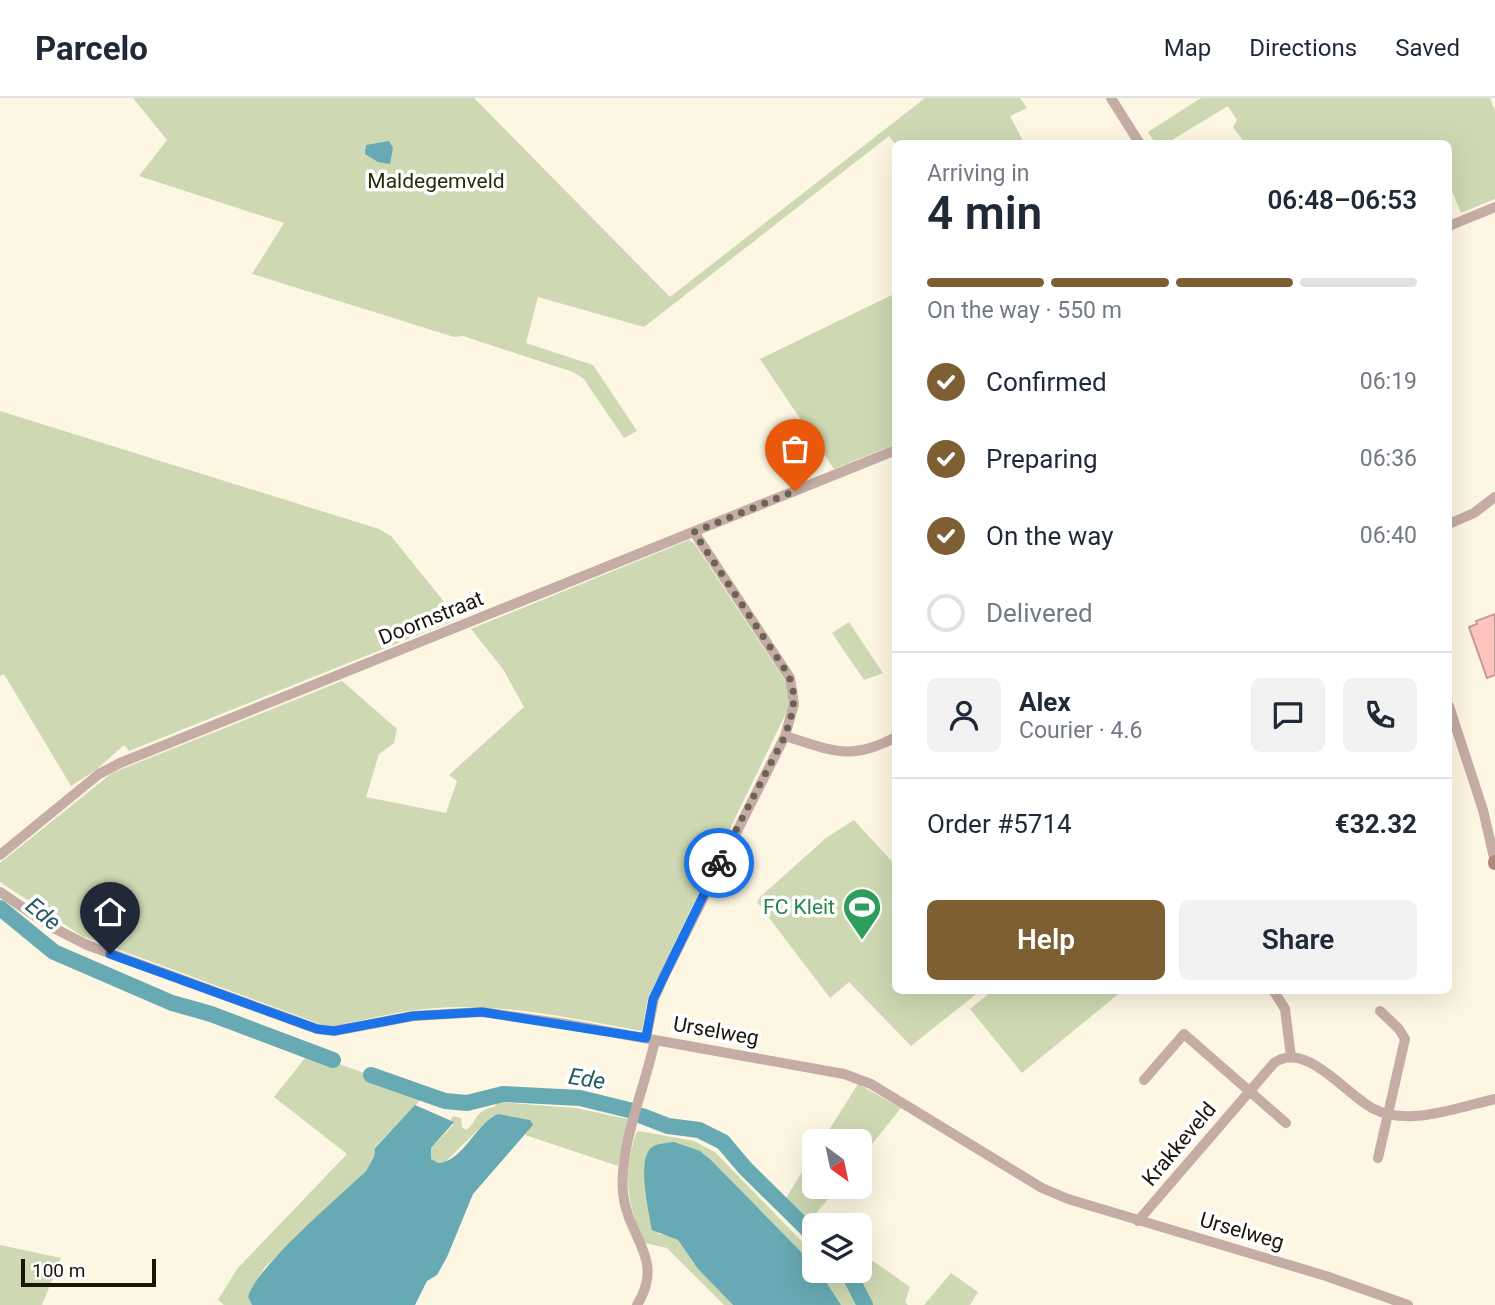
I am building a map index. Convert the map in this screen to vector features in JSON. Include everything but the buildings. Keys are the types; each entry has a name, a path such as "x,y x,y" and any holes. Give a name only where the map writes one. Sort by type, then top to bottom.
{"street":[{"path":"1111,98 1137,140"},
{"path":"1452,225 1495,207"},
{"name":"Doornstraat","path":"0,855 99,774 120,763 892,452"},
{"path":"1452,523 1474,513 1495,497"},
{"path":"637,1305 646,1288 648,1265 645,1250 626,1211 623,1172 650,1039 653,999 785,736 794,704 790,678 694,532"},
{"path":"1452,715 1483,810 1495,862"},
{"path":"785,736 836,751 853,753 869,750 892,739"},
{"name":"Urselweg","path":"0,892 50,926 87,945 317,1029 334,1031 413,1016 482,1012 844,1074 871,1084 1042,1188 1079,1203 1326,1276 1408,1305"},
{"path":"1276,994 1285,1009 1291,1057 1309,1061 1362,1102 1388,1116 1422,1115 1495,1099"},
{"path":"1378,1158 1405,1039 1399,1029 1380,1012"},
{"path":"1144,1080 1184,1034 1286,1123"},
{"name":"Krakkeveld","path":"1139,1221 1273,1063 1291,1057"}],"green space":[{"name":"Maldegemveld","path":"133,98 474,98 670,297 925,98 1020,98 1027,108 1010,116 1022,140 892,140 889,136 644,327 538,297 526,343 593,365 637,431 624,438 583,378 573,372 463,336 454,337 252,274 284,223 139,176 167,140"},
{"path":"1201,98 1490,98 1495,111 1495,199 1461,213 1452,190 1452,140 1243,140 1233,127 1237,120 1228,106 1172,140 1153,140 1148,132"},
{"path":"892,295 892,446 834,469 760,359"},
{"path":"0,411 379,529 391,536 458,619 129,751 124,745 96,770 71,786 4,674 0,676"},
{"path":"689,540 694,543 787,684 789,707 648,998 642,1031 539,1013 462,1007 411,1011 335,1026 323,1025 82,936 0,882 0,863 112,773 342,681 397,729 394,743 379,754 366,797 446,813 457,781 449,775 524,707 503,669 471,629"},
{"path":"849,622 883,673 864,680 832,633"},
{"path":"854,820 892,862 892,994 976,994 911,1046 849,982 830,998 757,902 826,838"},
{"path":"988,994 1118,994 1022,1073 970,1009"},
{"path":"309,1053 425,1095 375,1147 374,1157 366,1171 264,1268 248,1297 252,1305 224,1305 218,1300 237,1269 347,1154 274,1097"},
{"path":"858,1084 901,1108 872,1144 872,1129 830,1129"},
{"path":"498,1102 575,1108 628,1119 618,1166 525,1135 532,1125 484,1124 445,1162 437,1163 431,1159 431,1148 453,1125 453,1116 461,1118 462,1127 466,1130 482,1111 494,1107"},
{"path":"639,1131 694,1141 715,1152 802,1242 802,1253 712,1161 658,1234 678,1240 698,1269 733,1305 724,1305 667,1248 645,1243 628,1189 629,1162 636,1133"},
{"path":"802,1172 802,1199 828,1199 816,1213 802,1213 802,1233 779,1209"},
{"path":"0,1245 61,1258 42,1305 0,1305"},
{"path":"872,1260 910,1287 905,1302 908,1305 841,1305 827,1283 872,1283"},
{"path":"951,1273 978,1292 970,1305 924,1305"}],"water":[{"path":"389,141 393,148 390,164 378,162 365,154 366,145"},
{"path":"415,1105 454,1122 431,1148 431,1159 438,1163 455,1156 482,1126 498,1114 530,1120 533,1125 473,1194 447,1257 437,1275 427,1281 415,1305 252,1305 248,1297 266,1269 300,1232 366,1171 374,1157 375,1148"},
{"path":"674,1142 700,1151 712,1161 802,1253 802,1283 827,1283 841,1305 733,1305 698,1269 678,1240 652,1230 645,1187 645,1163 647,1153 660,1144"}],"waterway":[{"name":"Ede","path":"0,908 54,952 172,1003 211,1014 333,1060"},
{"name":"Ede","path":"371,1075 445,1101 467,1103 503,1094 580,1098 633,1111"},
{"name":"Ede","path":"642,1116 668,1126 699,1130 723,1142 745,1168 802,1224"},
{"name":"Ede","path":"854,1283 865,1305"}],"way so far":[{"path":"719,863 785,736 795,695 786,671 694,532 795,491"}],"place":[{"name":"FC Kleit","path":"862,941"}],"route":[{"path":"110,954 317,1029 334,1031 413,1016 482,1012 646,1038 653,999 719,863"}]}
